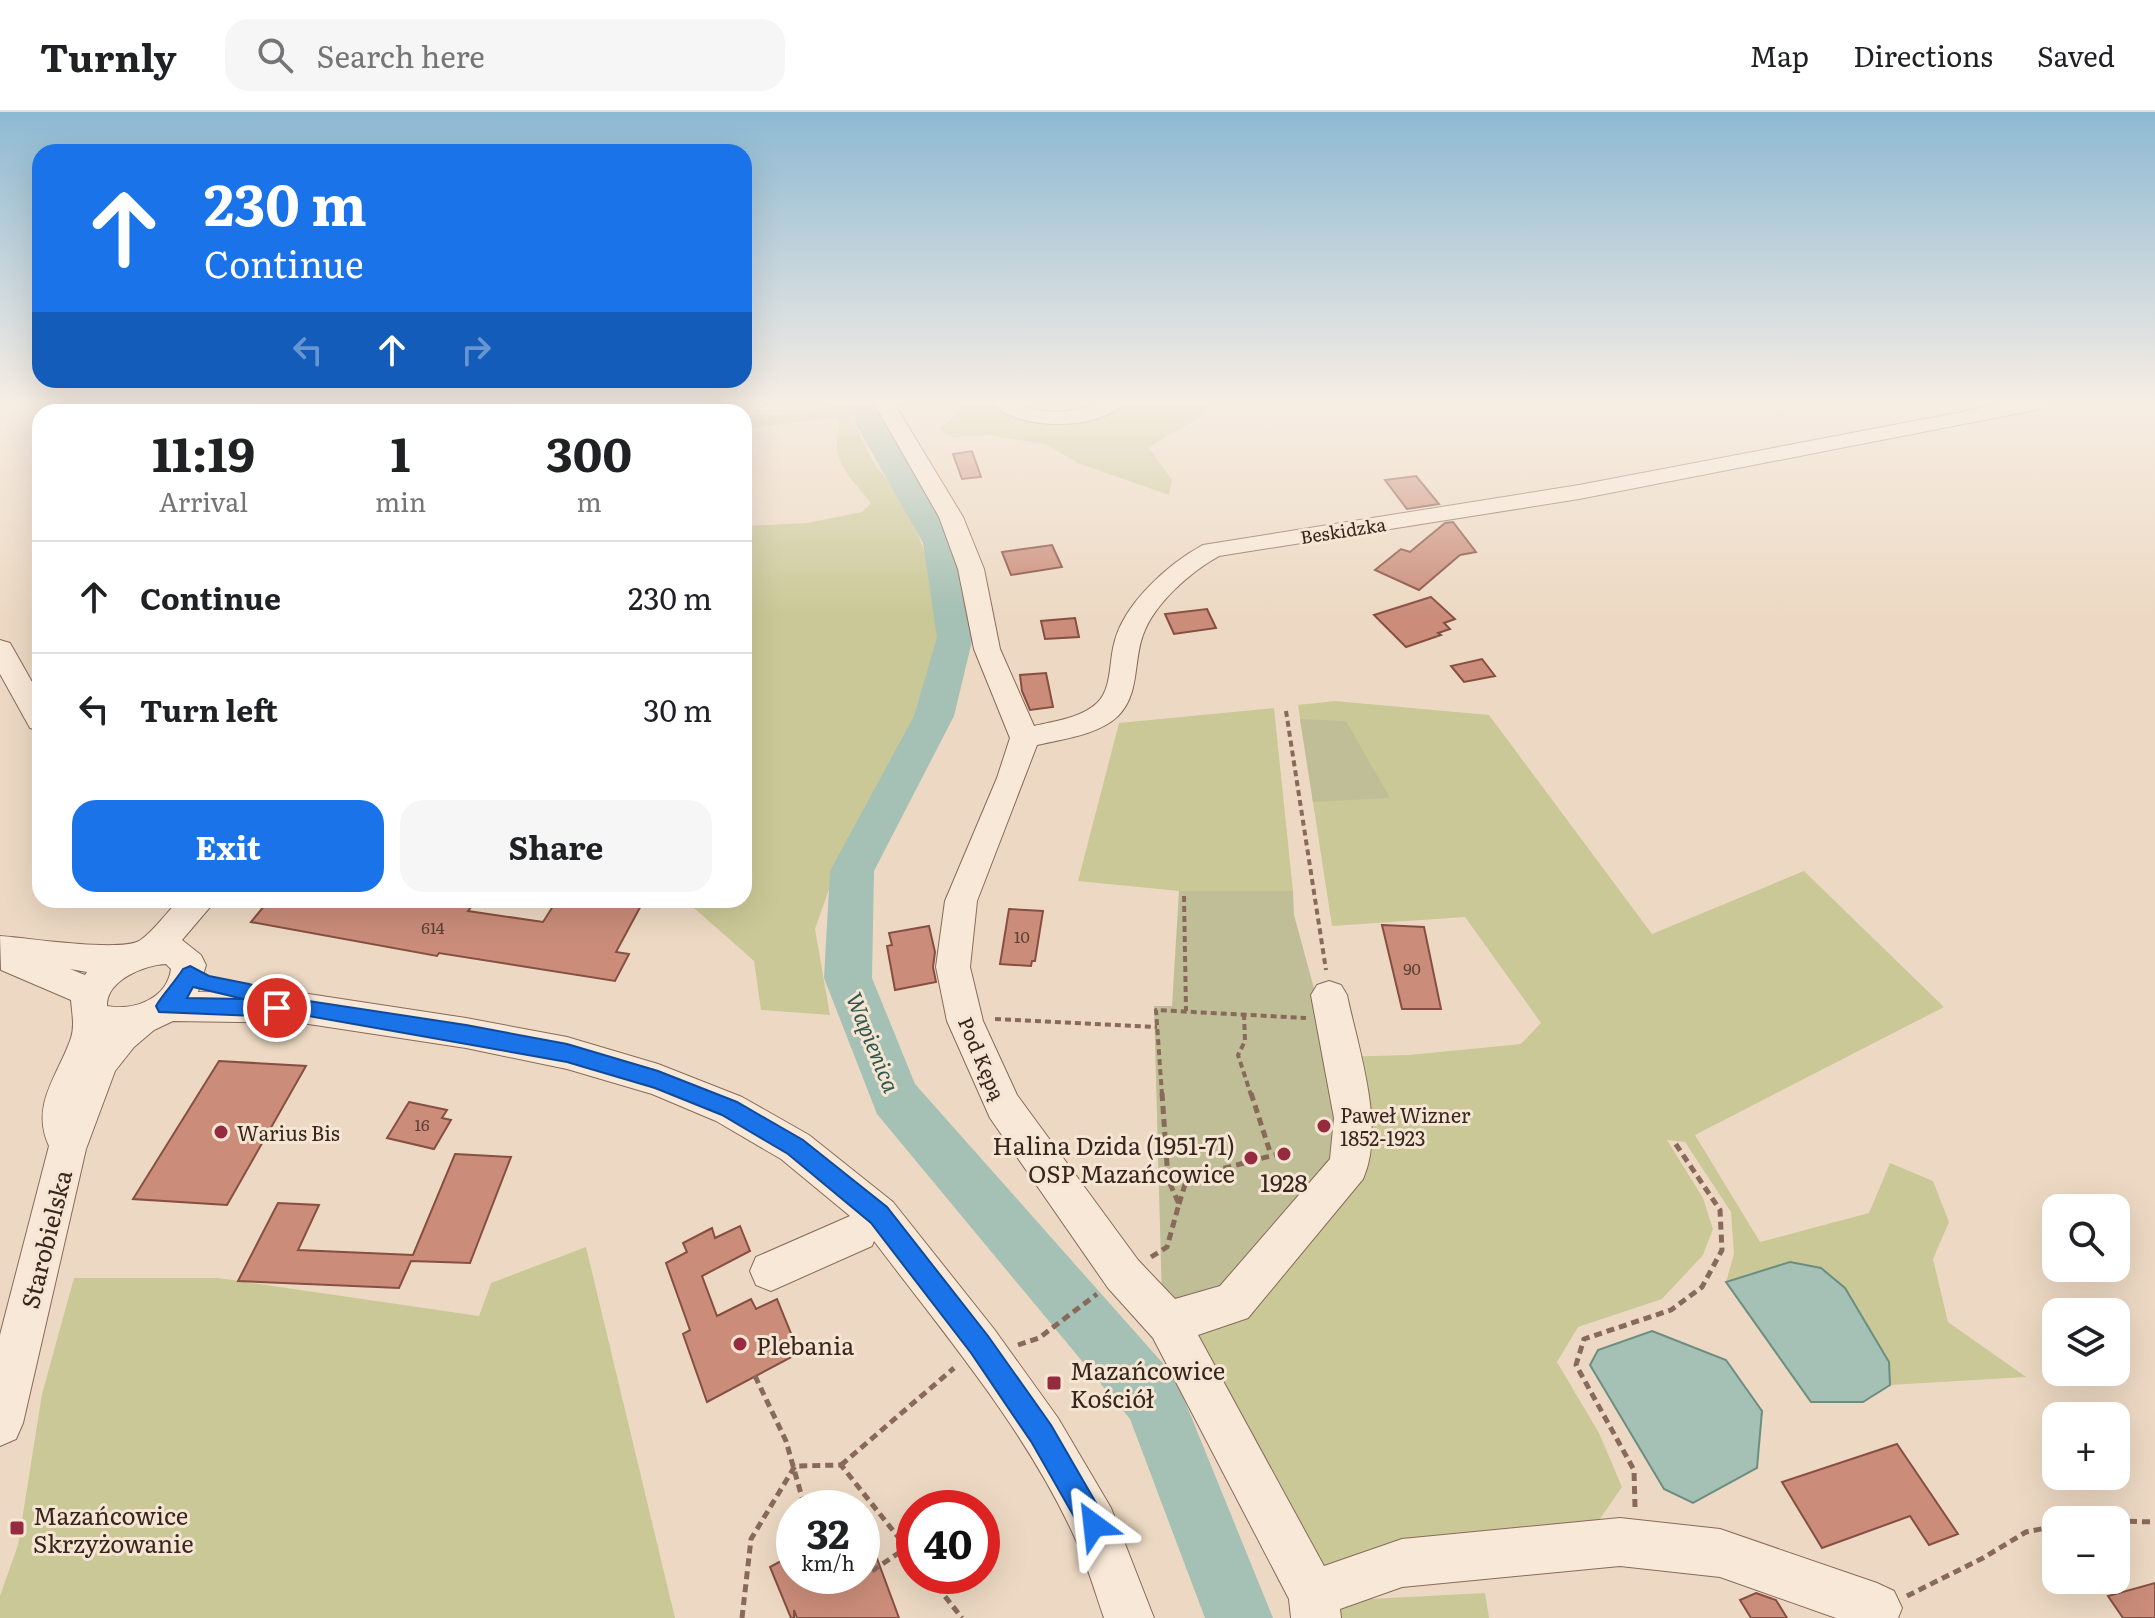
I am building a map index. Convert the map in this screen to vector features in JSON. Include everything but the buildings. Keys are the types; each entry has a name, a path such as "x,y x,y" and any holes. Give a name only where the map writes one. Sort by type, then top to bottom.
{"street":[{"path":"925,473 951,517 971,569 987,649 1025,738"},
{"name":"Beskidzka","path":"1025,738 1105,713 1115,701 1127,647 1137,622 1198,556 1212,550 1579,492 1676,473"},
{"path":"0,649 32,707"},
{"name":"Pod Kępą","path":"1025,738 1002,805 961,901 953,967 964,1017 1003,1106 1123,1274 1168,1323 1314,1606"},
{"path":"67,1149 60,1122 63,1090 88,1039 92,1005 105,974 141,954 191,908"},
{"name":"Starobielska","path":"0,1423 67,1149 100,1063 121,1036 178,996 187,966 187,940 208,908"},
{"path":"0,951 63,954 104,961 164,950 187,966 204,984 249,992 302,1008 466,1033 567,1053 658,1080 729,1109 795,1147 879,1215 979,1344 1042,1434 1094,1525 1129,1618"},
{"path":"0,951 92,1005 114,1024 154,1013 302,1008"},
{"path":"1168,1323 1233,1303 1349,1166 1353,1118 1329,995"},
{"path":"771,1271 858,1232"},
{"path":"1314,1606 1402,1563 1620,1542 1720,1553 1877,1608"}],"path":[{"path":"1179,1204 1168,1179 1156,1010 1325,1019 1329,995 1286,711"},
{"path":"1184,896 1186,1011"},
{"path":"1167,1247 1187,1178 1274,1155 1238,1055 1243,1050 1246,1034 1244,1014"},
{"path":"964,1017 1158,1027"},
{"path":"1620,1542 1636,1506 1634,1470 1576,1365 1584,1339 1671,1310 1702,1287 1722,1250 1720,1210 1675,1143"},
{"path":"1039,1338 1123,1274"},
{"path":"755,1376 795,1466 801,1490"},
{"path":"795,1466 841,1465 948,1376"},
{"path":"841,1465 896,1535"},
{"path":"742,1618 751,1539 795,1466"},
{"path":"2130,1521 2155,1522"},
{"path":"1877,1608 1938,1582 2026,1532 2042,1529"},
{"path":"943,1594 962,1618"}],"shaded area":[{"path":"882,473 905,502 924,550 941,617 929,689 898,763 841,855 815,929 830,1015 761,1010 754,961 694,908 752,908 752,526 807,523 862,512 871,503 848,475"},
{"path":"1107,473 1167,473 1172,480 1169,495"},
{"path":"1335,701 1489,715 1652,934 1804,871 1944,1007 1695,1135 1760,1242 1869,1213 1890,1163 1933,1181 1949,1222 1933,1259 1948,1322 2026,1377 1890,1385 1889,1362 1790,1262 1726,1282 1734,1254 1731,1212 1685,1142 1667,1140 1703,1198 1713,1229 1703,1255 1662,1299 1578,1327 1557,1362 1599,1433 1622,1487 1595,1526 1323,1573 1184,1323 1336,1057 1409,1055 1521,1044 1541,1023 1465,917 1332,926 1298,705"},
{"path":"1274,708 1293,891 1179,891 1078,881 1119,723"},
{"path":"1300,719 1346,721 1390,798 1313,802"},
{"path":"1179,891 1293,891 1294,915 1321,1014 1341,1161 1228,1296 1162,1300 1154,1006 1172,1006"},
{"path":"586,1247 675,1618 0,1618 0,1596 18,1545 42,1394 74,1278 218,1278 479,1316 491,1283"},
{"path":"1790,1262 1821,1268 1845,1288 1889,1362 1890,1385 1863,1402 1811,1402 1726,1282"},
{"path":"1652,1331 1726,1360 1762,1411 1757,1468 1693,1503 1664,1489 1590,1365 1598,1350"},
{"path":"1485,1593 1489,1618 1333,1618 1331,1601"}],"waterway":[{"name":"Wapienica","path":"899,473 940,543 955,637 934,716 852,871 848,978 895,1098 1153,1399 1239,1618"}],"place":[{"name":"Paweł Wizner 1852-1923","path":"1324,1126"},
{"name":"Warius Bis","path":"221,1132"},
{"name":"1928","path":"1284,1154"},
{"name":"Halina Dzida (1951-71) OSP Mazańcowice","path":"1251,1158"},
{"name":"Plebania","path":"740,1344"},
{"name":"Mazańcowice Kościół","path":"1054,1383"},
{"name":"Mazańcowice Skrzyżowanie","path":"17,1528"}],"route":[{"path":"277,1008 166,1006 178,996 190,974 204,984 249,992 302,1008 466,1033 567,1053 658,1080 729,1109 795,1147 879,1215 979,1344 1042,1434 1094,1525"}]}
